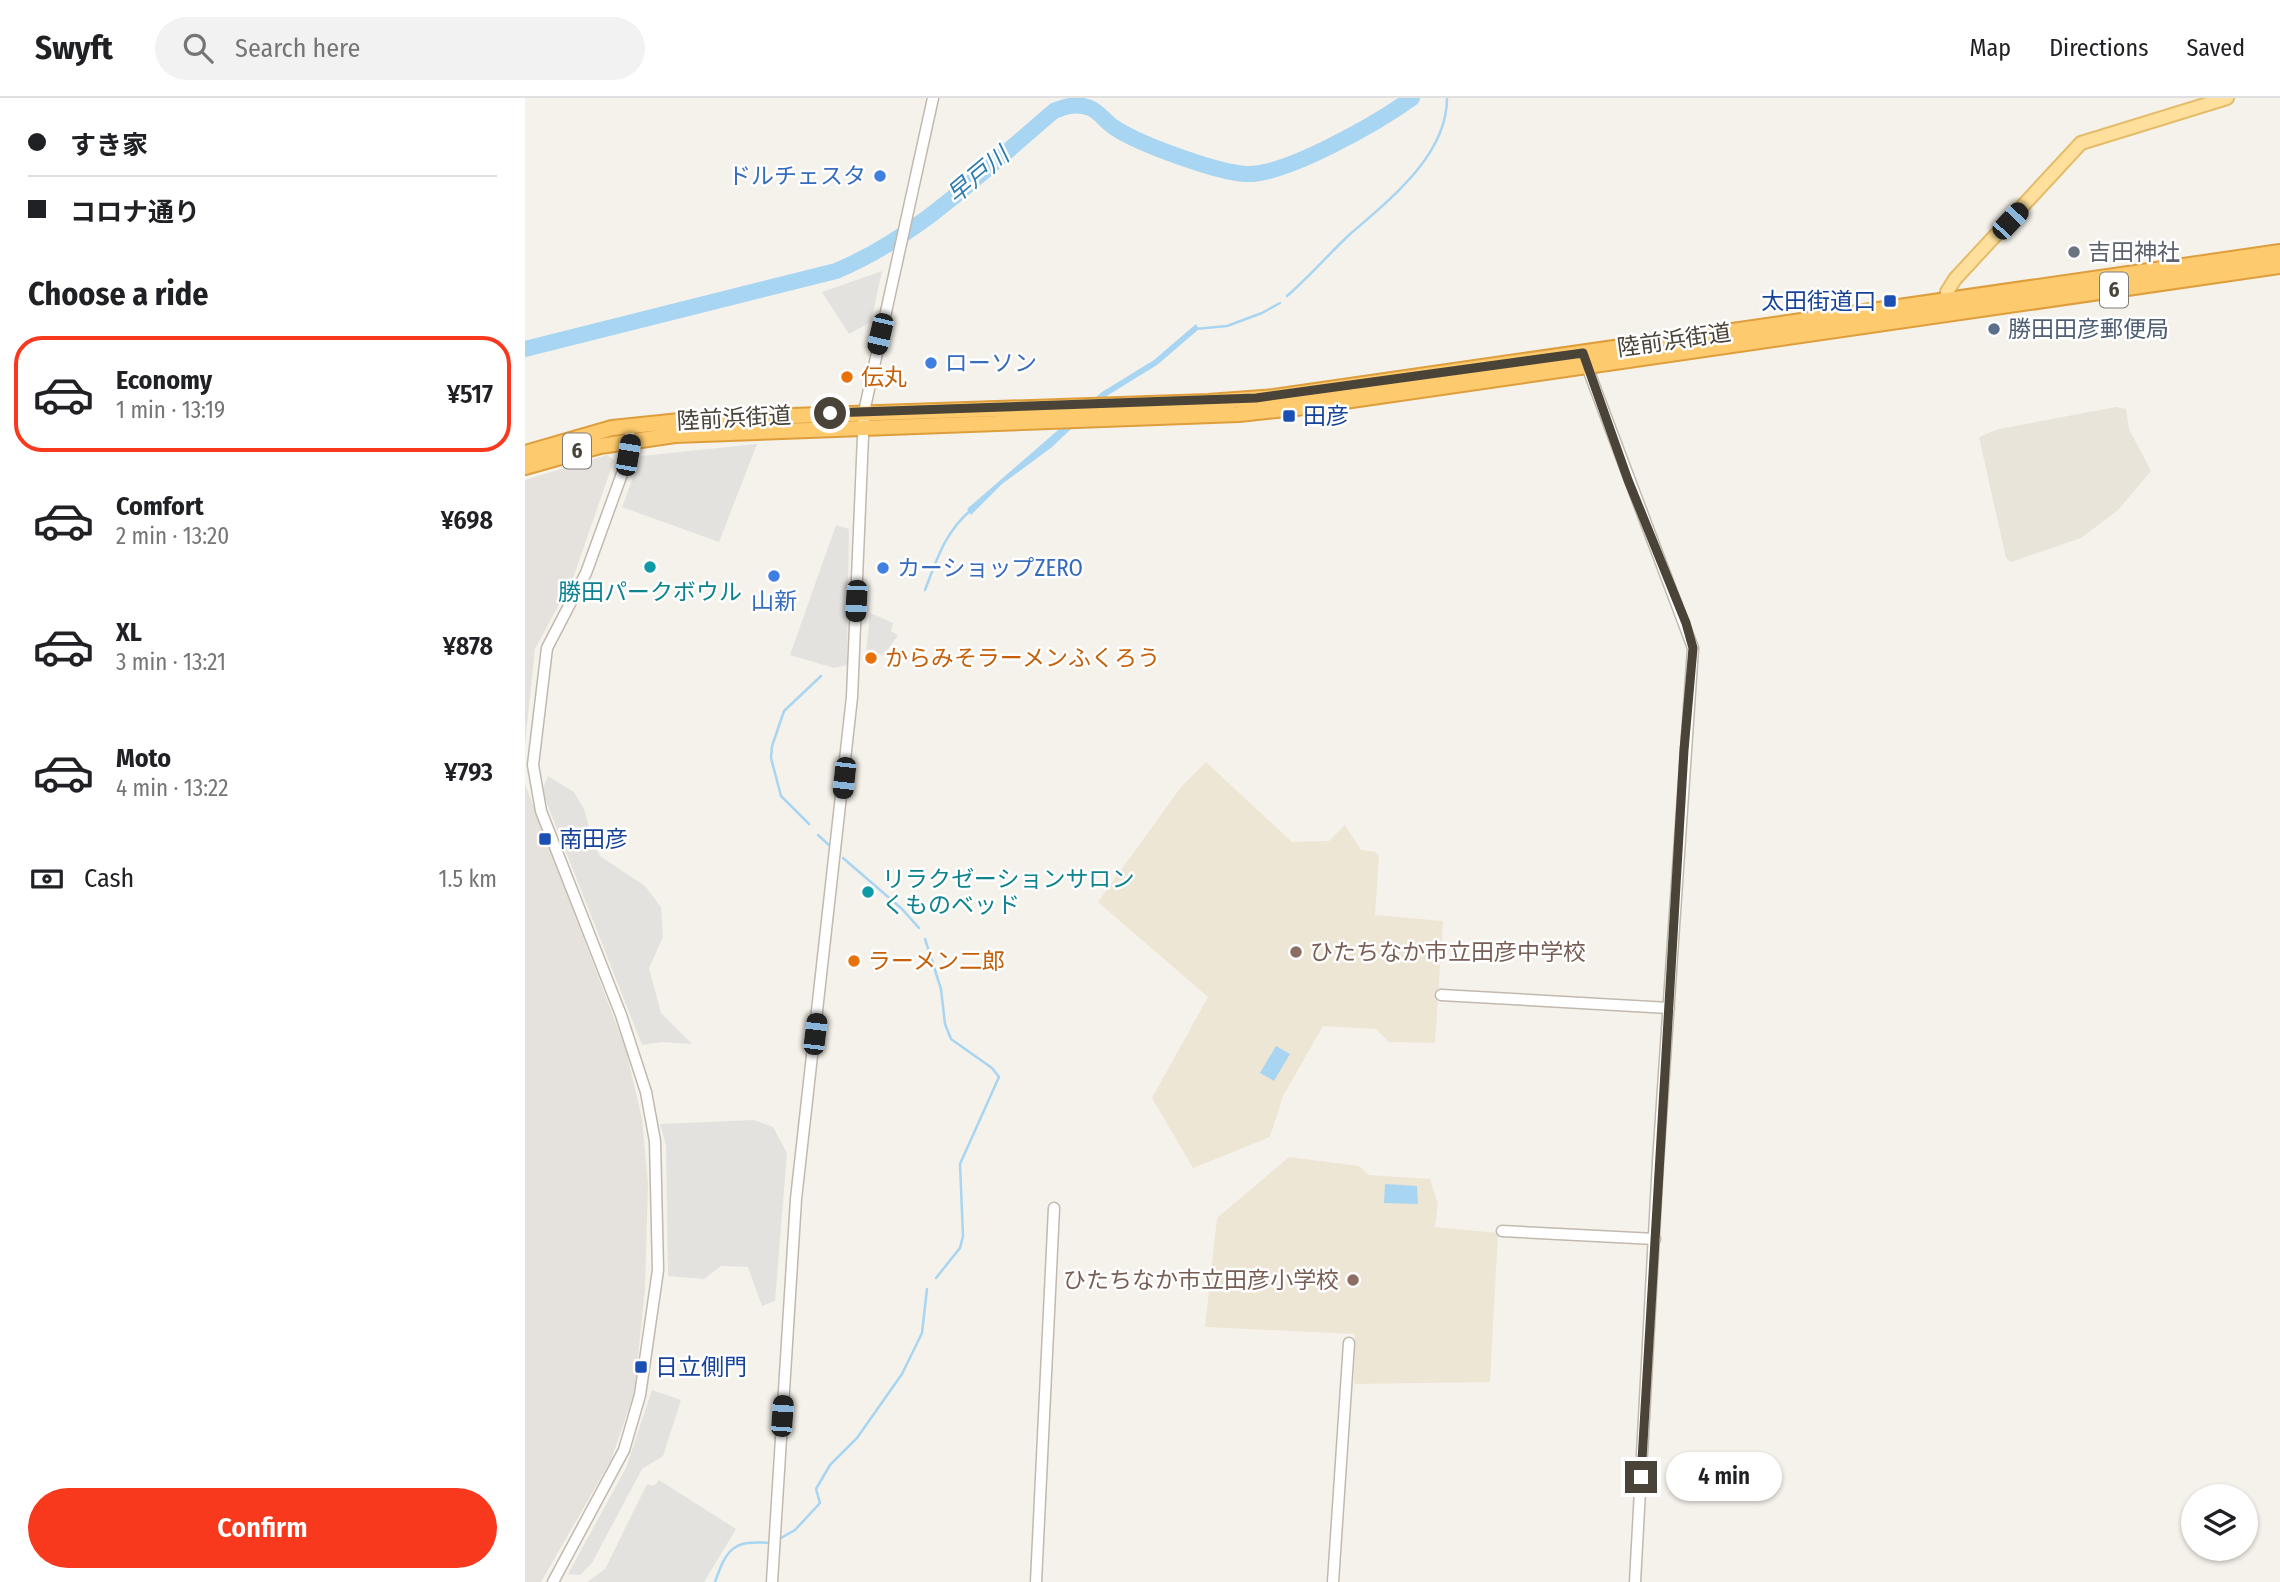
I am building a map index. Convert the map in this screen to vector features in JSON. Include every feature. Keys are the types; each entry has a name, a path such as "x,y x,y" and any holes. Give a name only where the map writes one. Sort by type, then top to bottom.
{"highway":[{"name":"陸前浜街道","path":"525,453 568,439 629,433 862,428 1239,414 1947,307 2280,252"},
{"name":"陸前浜街道","path":"1947,307 2280,266"},
{"name":"陸前浜街道","path":"525,467 629,433 699,419 1273,397 1585,360"}],"main road":[{"path":"1947,307 1955,279 2081,143 2227,98"}],"street":[{"path":"772,1582 796,1199 852,697 863,412 933,98"},
{"path":"1585,360 1693,648 1635,1582"},
{"path":"553,1582 610,1481 624,1450 641,1395 658,1270 655,1141 646,1092 621,1015 541,811 533,765 547,648 586,573 627,460 629,433"},
{"path":"1441,995 1669,1008"},
{"path":"1036,1582 1054,1208"},
{"path":"1502,1231 1655,1239"},
{"path":"1333,1582 1349,1343"}],"shaded area":[{"path":"882,271 871,322 849,334 822,292"},
{"path":"2116,407 2126,409 2129,429 2151,471 2118,510 2081,538 2011,562 2006,558 1979,437 1999,429"},
{"path":"757,444 719,542 622,507 641,456"},
{"path":"607,455 614,460 573,578 535,649 525,744 525,480"},
{"path":"836,525 849,529 847,665 834,668 790,655"},
{"path":"870,613 893,623 891,631 898,635 884,655 866,652"},
{"name":"ひたちなか市立田彦中学校","path":"1206,762 1292,842 1329,841 1345,825 1361,850 1375,852 1379,856 1375,915 1443,921 1435,1043 1389,1042 1376,1029 1323,1026 1283,1096 1270,1137 1193,1168 1152,1098 1208,997 1098,902 1181,787"},
{"path":"548,776 574,792 584,809 594,845 600,856 645,886 661,907 663,937 649,968 661,1013 692,1044 662,1042 642,1045 542,791"},
{"path":"525,784 626,1050 642,1119 648,1183 645,1290 634,1394 611,1460 541,1582 525,1582"},
{"path":"754,1120 773,1127 787,1153 775,1301 762,1306 748,1267 721,1266 704,1279 668,1276 666,1146 660,1124"},
{"name":"ひたちなか市立田彦小学校","path":"1289,1157 1359,1166 1369,1175 1430,1179 1438,1204 1435,1227 1498,1233 1490,1382 1354,1384 1355,1334 1205,1327 1217,1218"},
{"path":"652,1390 681,1400 663,1456 642,1469 592,1563 580,1575 568,1574 626,1468"},
{"path":"659,1480 736,1529 704,1582 587,1582 605,1569 647,1484 654,1486"}],"water":[{"path":"1196,324 1199,329 1157,365 1105,397 1052,447 1002,484 971,515 967,509 1102,392 1154,360"},
{"path":"1276,1046 1290,1054 1274,1081 1260,1073"},
{"path":"1385,1184 1417,1186 1418,1204 1384,1203"}],"waterway":[{"name":"早戸川","path":"525,349 836,271 867,256 924,220 1054,111 1063,108 1085,106 1126,135 1142,142 1179,157 1247,174 1264,172 1308,157 1356,133 1412,98"},
{"path":"1287,296 1349,235 1398,192 1427,158 1444,119 1447,98"},
{"path":"1195,329 1227,326 1280,303"},
{"path":"925,590 948,537 971,510"},
{"path":"809,824 781,796 771,758 772,746 784,711 821,676"},
{"path":"818,835 830,846"},
{"path":"843,858 902,909 919,928"},
{"path":"925,939 941,989 945,1024 951,1039 992,1068 999,1077 960,1164 963,1236 960,1248 936,1278"},
{"path":"781,1538 795,1530 820,1503 816,1489 830,1465 857,1438 902,1374 922,1333 927,1289"},
{"path":"715,1582 723,1561 733,1549 748,1543 771,1543"}],"place":[{"name":"ドルチェスタ","path":"880,176"},
{"name":"吉田神社","path":"2074,252"},
{"name":"太田街道口","path":"1890,301"},
{"name":"勝田田彦郵便局","path":"1994,329"},
{"name":"ローソン","path":"931,363"},
{"name":"伝丸","path":"847,377"},
{"name":"田彦","path":"1289,416"},
{"name":"勝田パークボウル","path":"650,567"},
{"name":"カーショップZERO","path":"883,568"},
{"name":"山新","path":"774,576"},
{"name":"からみそラーメンふくろう","path":"871,658"},
{"name":"南田彦","path":"545,839"},
{"name":"リラクゼーションサロン くものベッド","path":"868,892"},
{"name":"ひたちなか市立田彦中学校","path":"1296,952"},
{"name":"ラーメン二郎","path":"854,961"},
{"name":"ひたちなか市立田彦小学校","path":"1353,1280"},
{"name":"日立側門","path":"641,1367"}],"route":[{"path":"830,413 1209,402 1317,392 1583,353 1602,412 1686,623 1693,648 1658,1162 1641,1477"}]}
